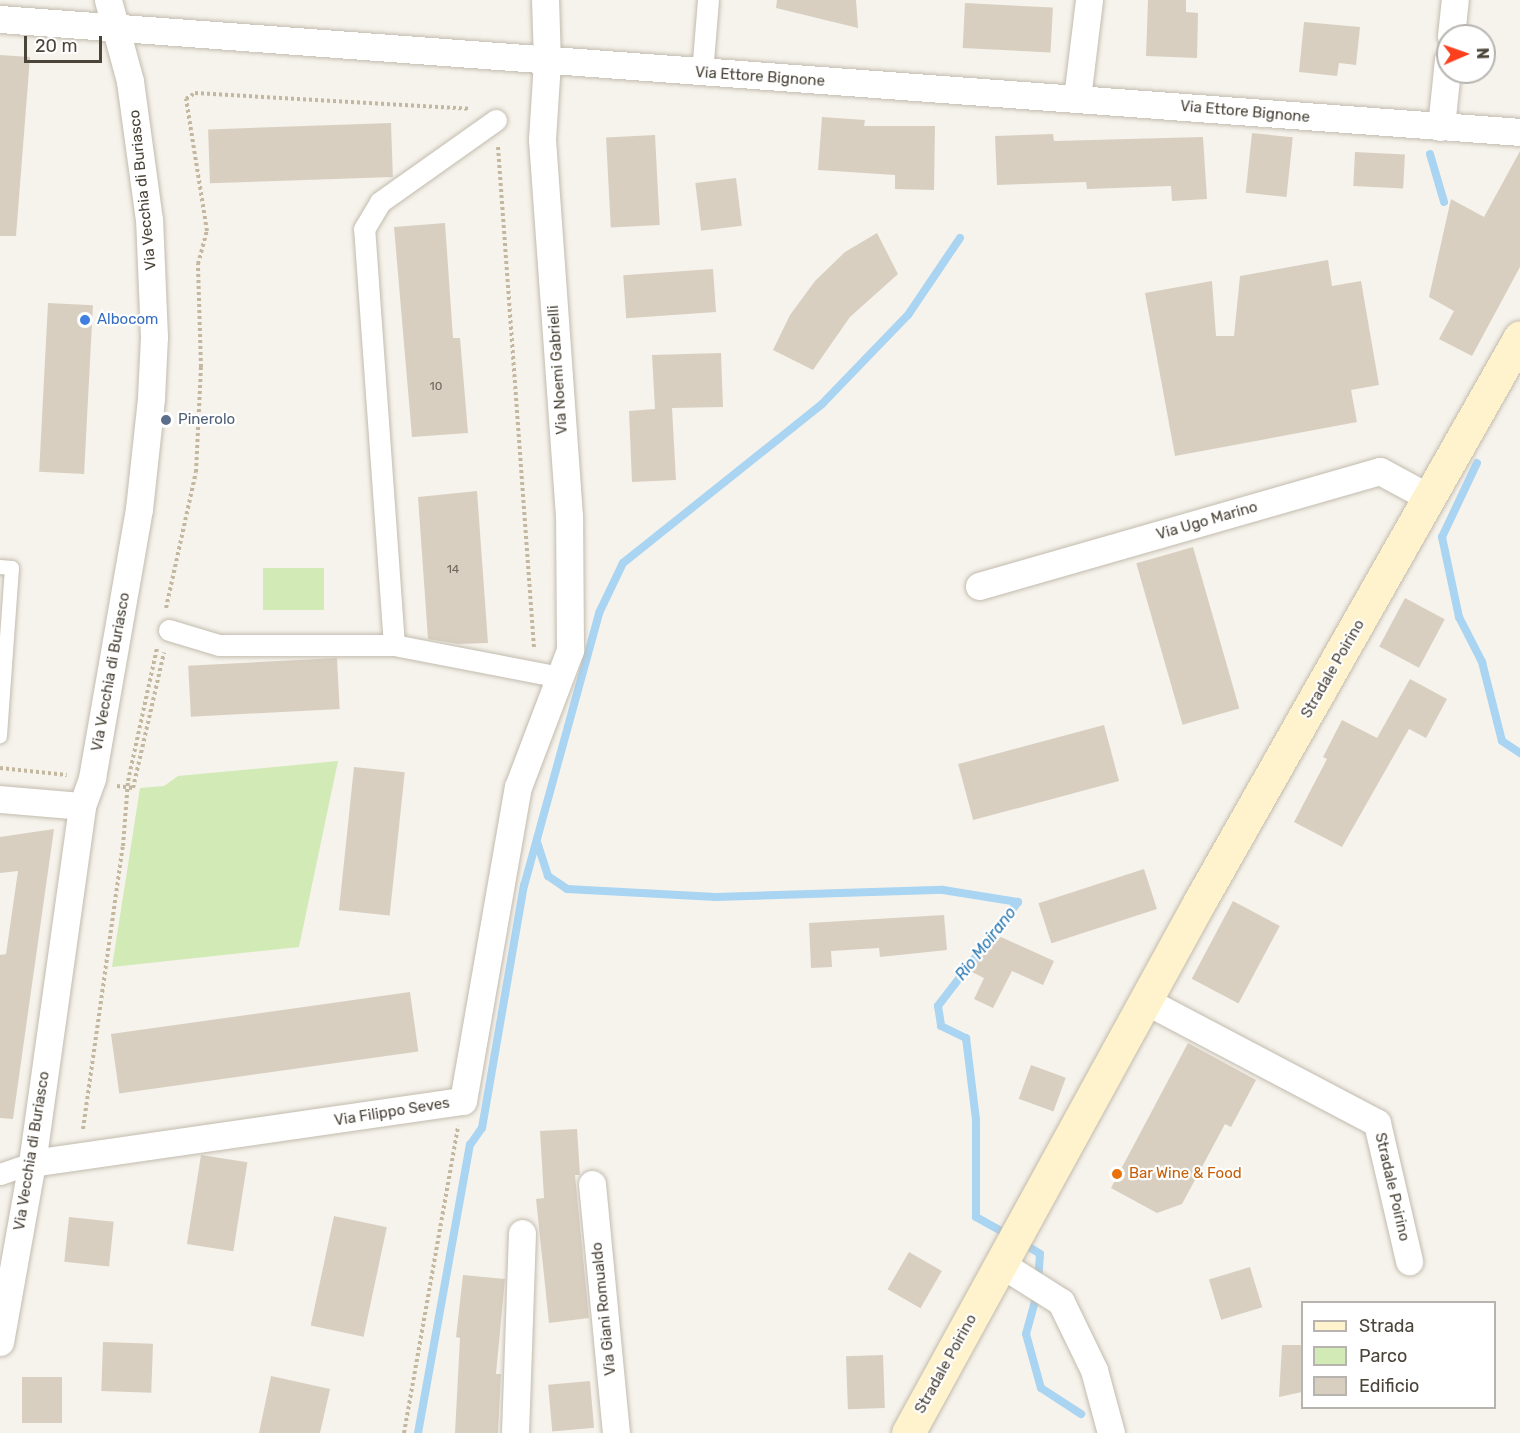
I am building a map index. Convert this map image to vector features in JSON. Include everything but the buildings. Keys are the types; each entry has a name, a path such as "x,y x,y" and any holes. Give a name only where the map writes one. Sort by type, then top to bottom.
{"main road":[{"name":"Stradale Poirino","path":"908,1433 1015,1250 1146,1001 1520,337"}],"street":[{"name":"Via Vecchia di Buriasco","path":"0,1341 32,1163 82,806 92,778 139,509 154,337 142,159 130,81 108,0"},
{"name":"Via Noemi Gabrielli","path":"545,0 547,62 542,139 571,591 570,650 548,675"},
{"path":"702,73 708,0"},
{"path":"1077,98 1089,0"},
{"path":"1452,24 1455,0"},
{"name":"Via Ettore Bignone","path":"0,19 547,62 1077,98 1520,132"},
{"path":"1441,127 1445,84"},
{"path":"394,645 364,229 380,202 496,120"},
{"name":"Via Ugo Marino","path":"979,586 1380,471 1430,498"},
{"path":"164,631 219,645 394,645 548,675"},
{"name":"Via Filippo Seves","path":"32,1163 463,1101 518,787 548,675"},
{"path":"0,799 82,806"},
{"name":"Stradale Poirino","path":"1146,1001 1377,1123 1409,1262"},
{"path":"0,1174 32,1163"},
{"name":"Via Giani Romualdo","path":"592,1184 616,1433"},
{"path":"515,1433 522,1233"},
{"path":"1015,1250 1061,1302 1094,1370 1111,1433"}],"lane":[{"path":"0,567 12,568 0,735"}],"path":[{"path":"133,788 196,472 201,367 198,264 207,231 186,99 195,93 491,110 496,120 548,675"},
{"path":"79,1157 123,846 128,781 164,631"},
{"path":"404,1433 463,1101"}],"green space":[{"path":"263,568 324,568 324,610 263,610"},
{"path":"338,761 299,947 112,967 140,788 164,786 178,776"}],"waterway":[{"path":"1430,154 1444,202"},
{"path":"418,1433 470,1145 482,1128 524,886 599,613 623,563 822,404 908,315 960,238"},
{"path":"1477,463 1442,537 1459,617 1482,662 1502,741 1520,753"},
{"name":"Rio Moirano","path":"537,842 548,876 567,889 716,897 943,890 1018,902 938,1006 941,1026 966,1038 976,1120 976,1217 1008,1235"},
{"name":"Rio Moirano","path":"1021,1242 1040,1254 1038,1282"},
{"name":"Rio Moirano","path":"1037,1294 1026,1334 1041,1388 1081,1414"}],"place":[{"name":"Albocom","path":"85,320"},
{"name":"Pinerolo","path":"166,420"},
{"name":"Bar Wine & Food","path":"1117,1174"}]}
